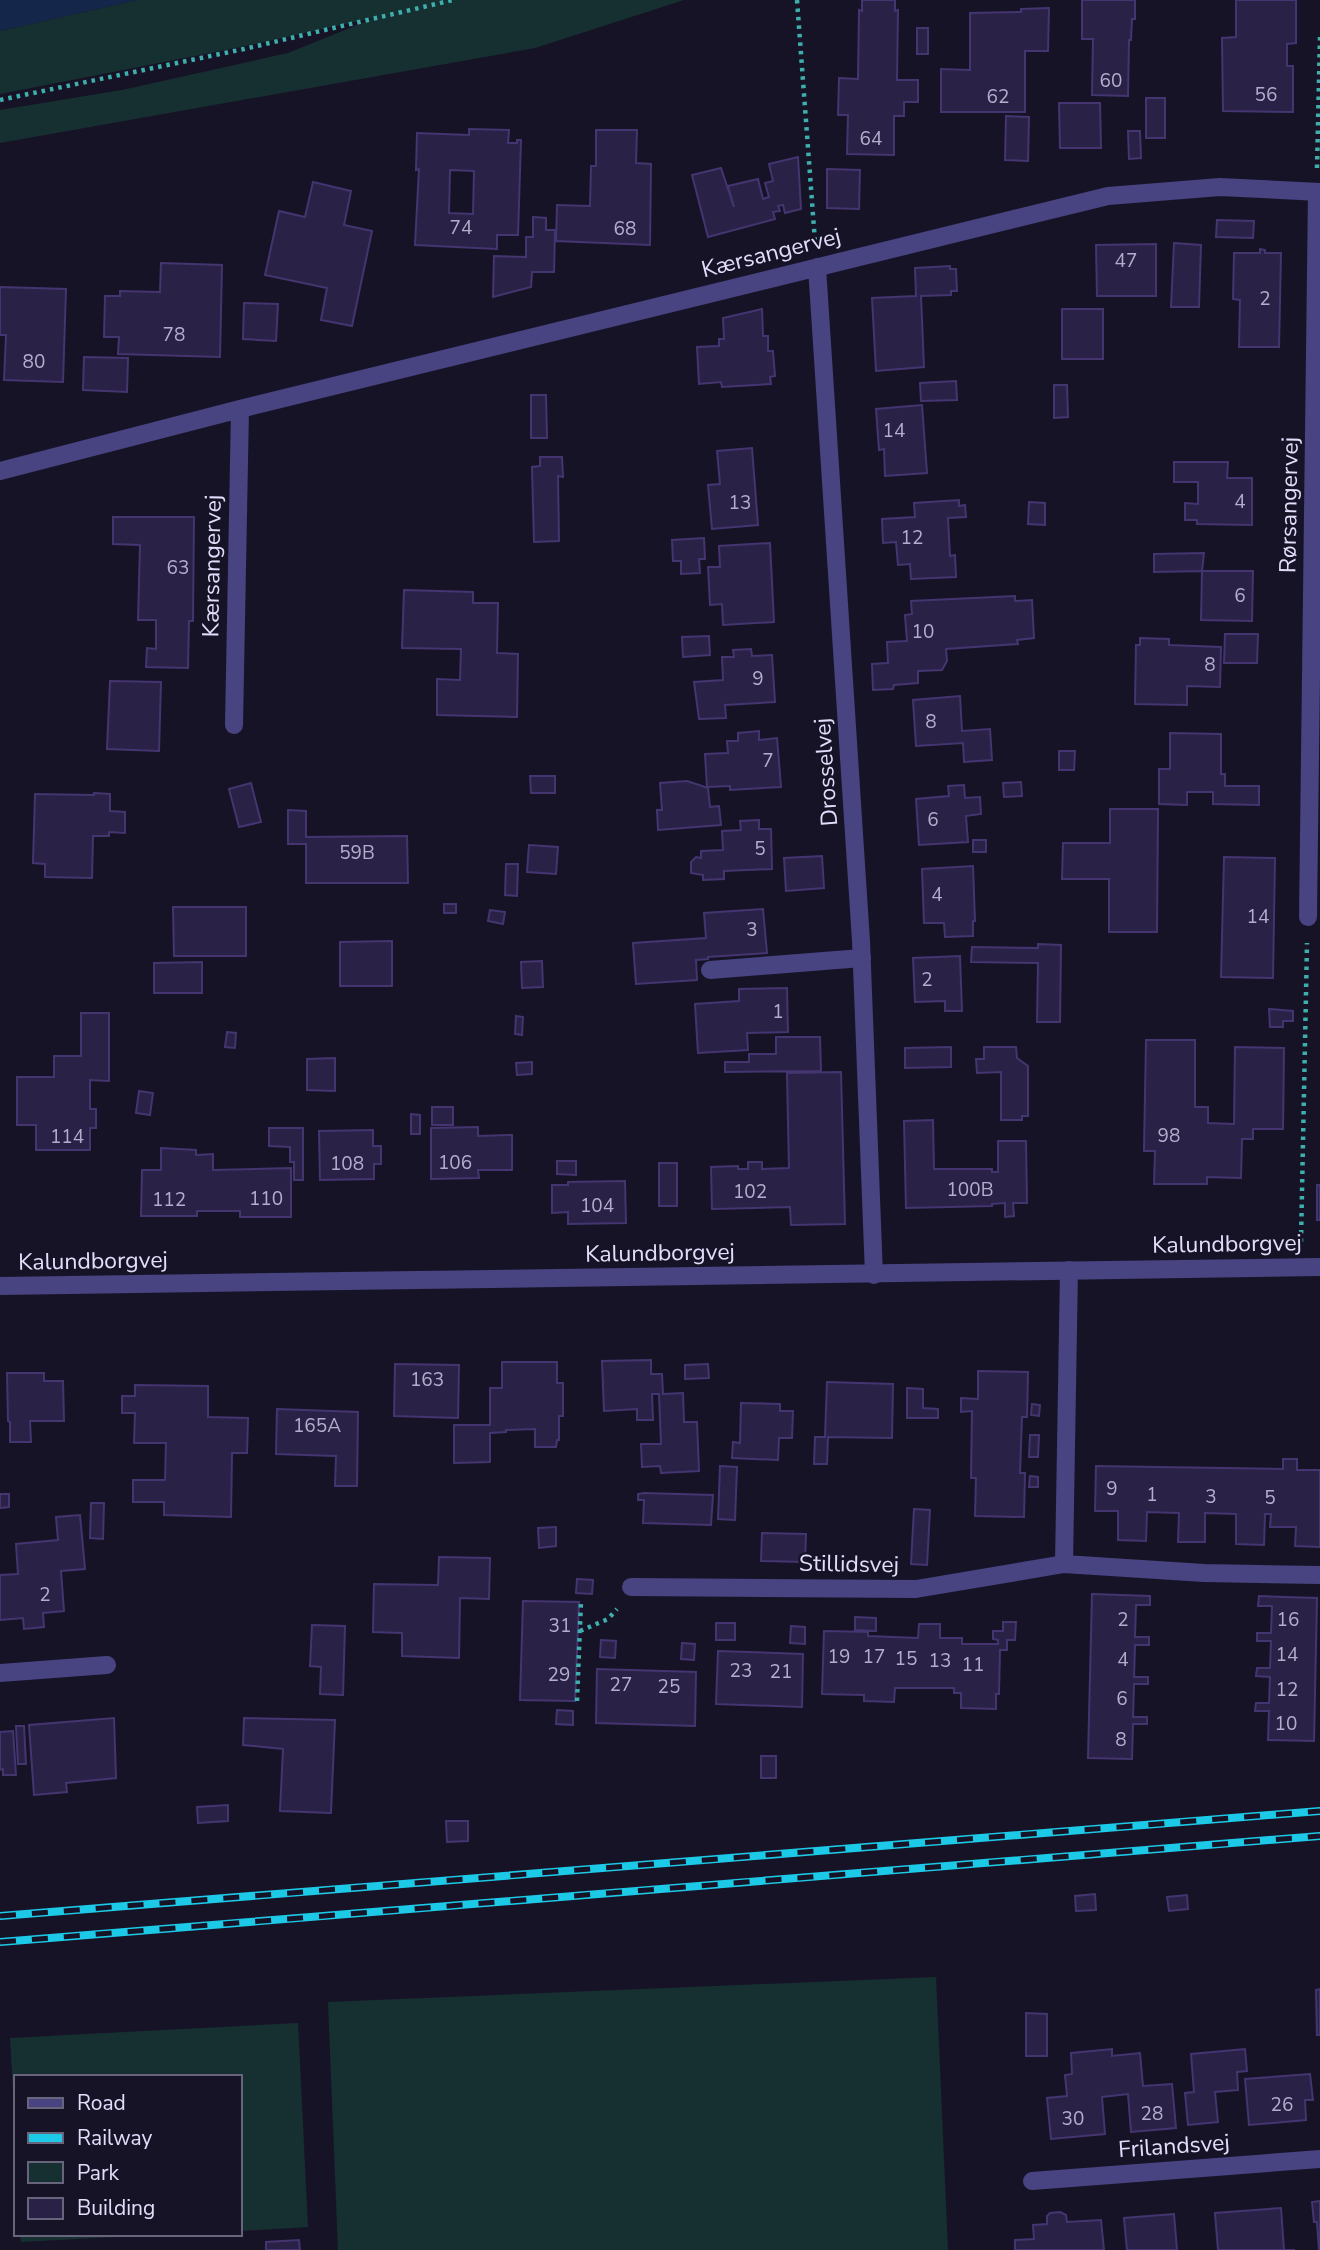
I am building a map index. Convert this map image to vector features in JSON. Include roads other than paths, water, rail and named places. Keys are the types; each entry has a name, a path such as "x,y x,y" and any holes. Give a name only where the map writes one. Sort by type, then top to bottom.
{"street":[{"name":"Kærsangervej","path":"0,471 240,409 1108,196 1220,187 1318,192"},
{"name":"Rørsangervej","path":"1308,917 1318,192"},
{"name":"Drosselvej","path":"817,267 862,958 874,1275"},
{"name":"Kærsangervej","path":"234,725 240,409"},
{"path":"710,971 862,958"},
{"name":"Kalundborgvej","path":"0,1286 1320,1267"},
{"path":"1065,1564 1069,1270"},
{"name":"Stillidsvej","path":"631,1587 916,1589 1065,1564 1204,1573 1320,1575"},
{"path":"0,1674 107,1665"},
{"name":"Frilandsvej","path":"1032,2181 1320,2160"}],"water":[{"path":"0,0 137,0 0,31"}],"railway":[{"path":"0,1916 1320,1811"},
{"path":"0,1942 1320,1836"}]}
